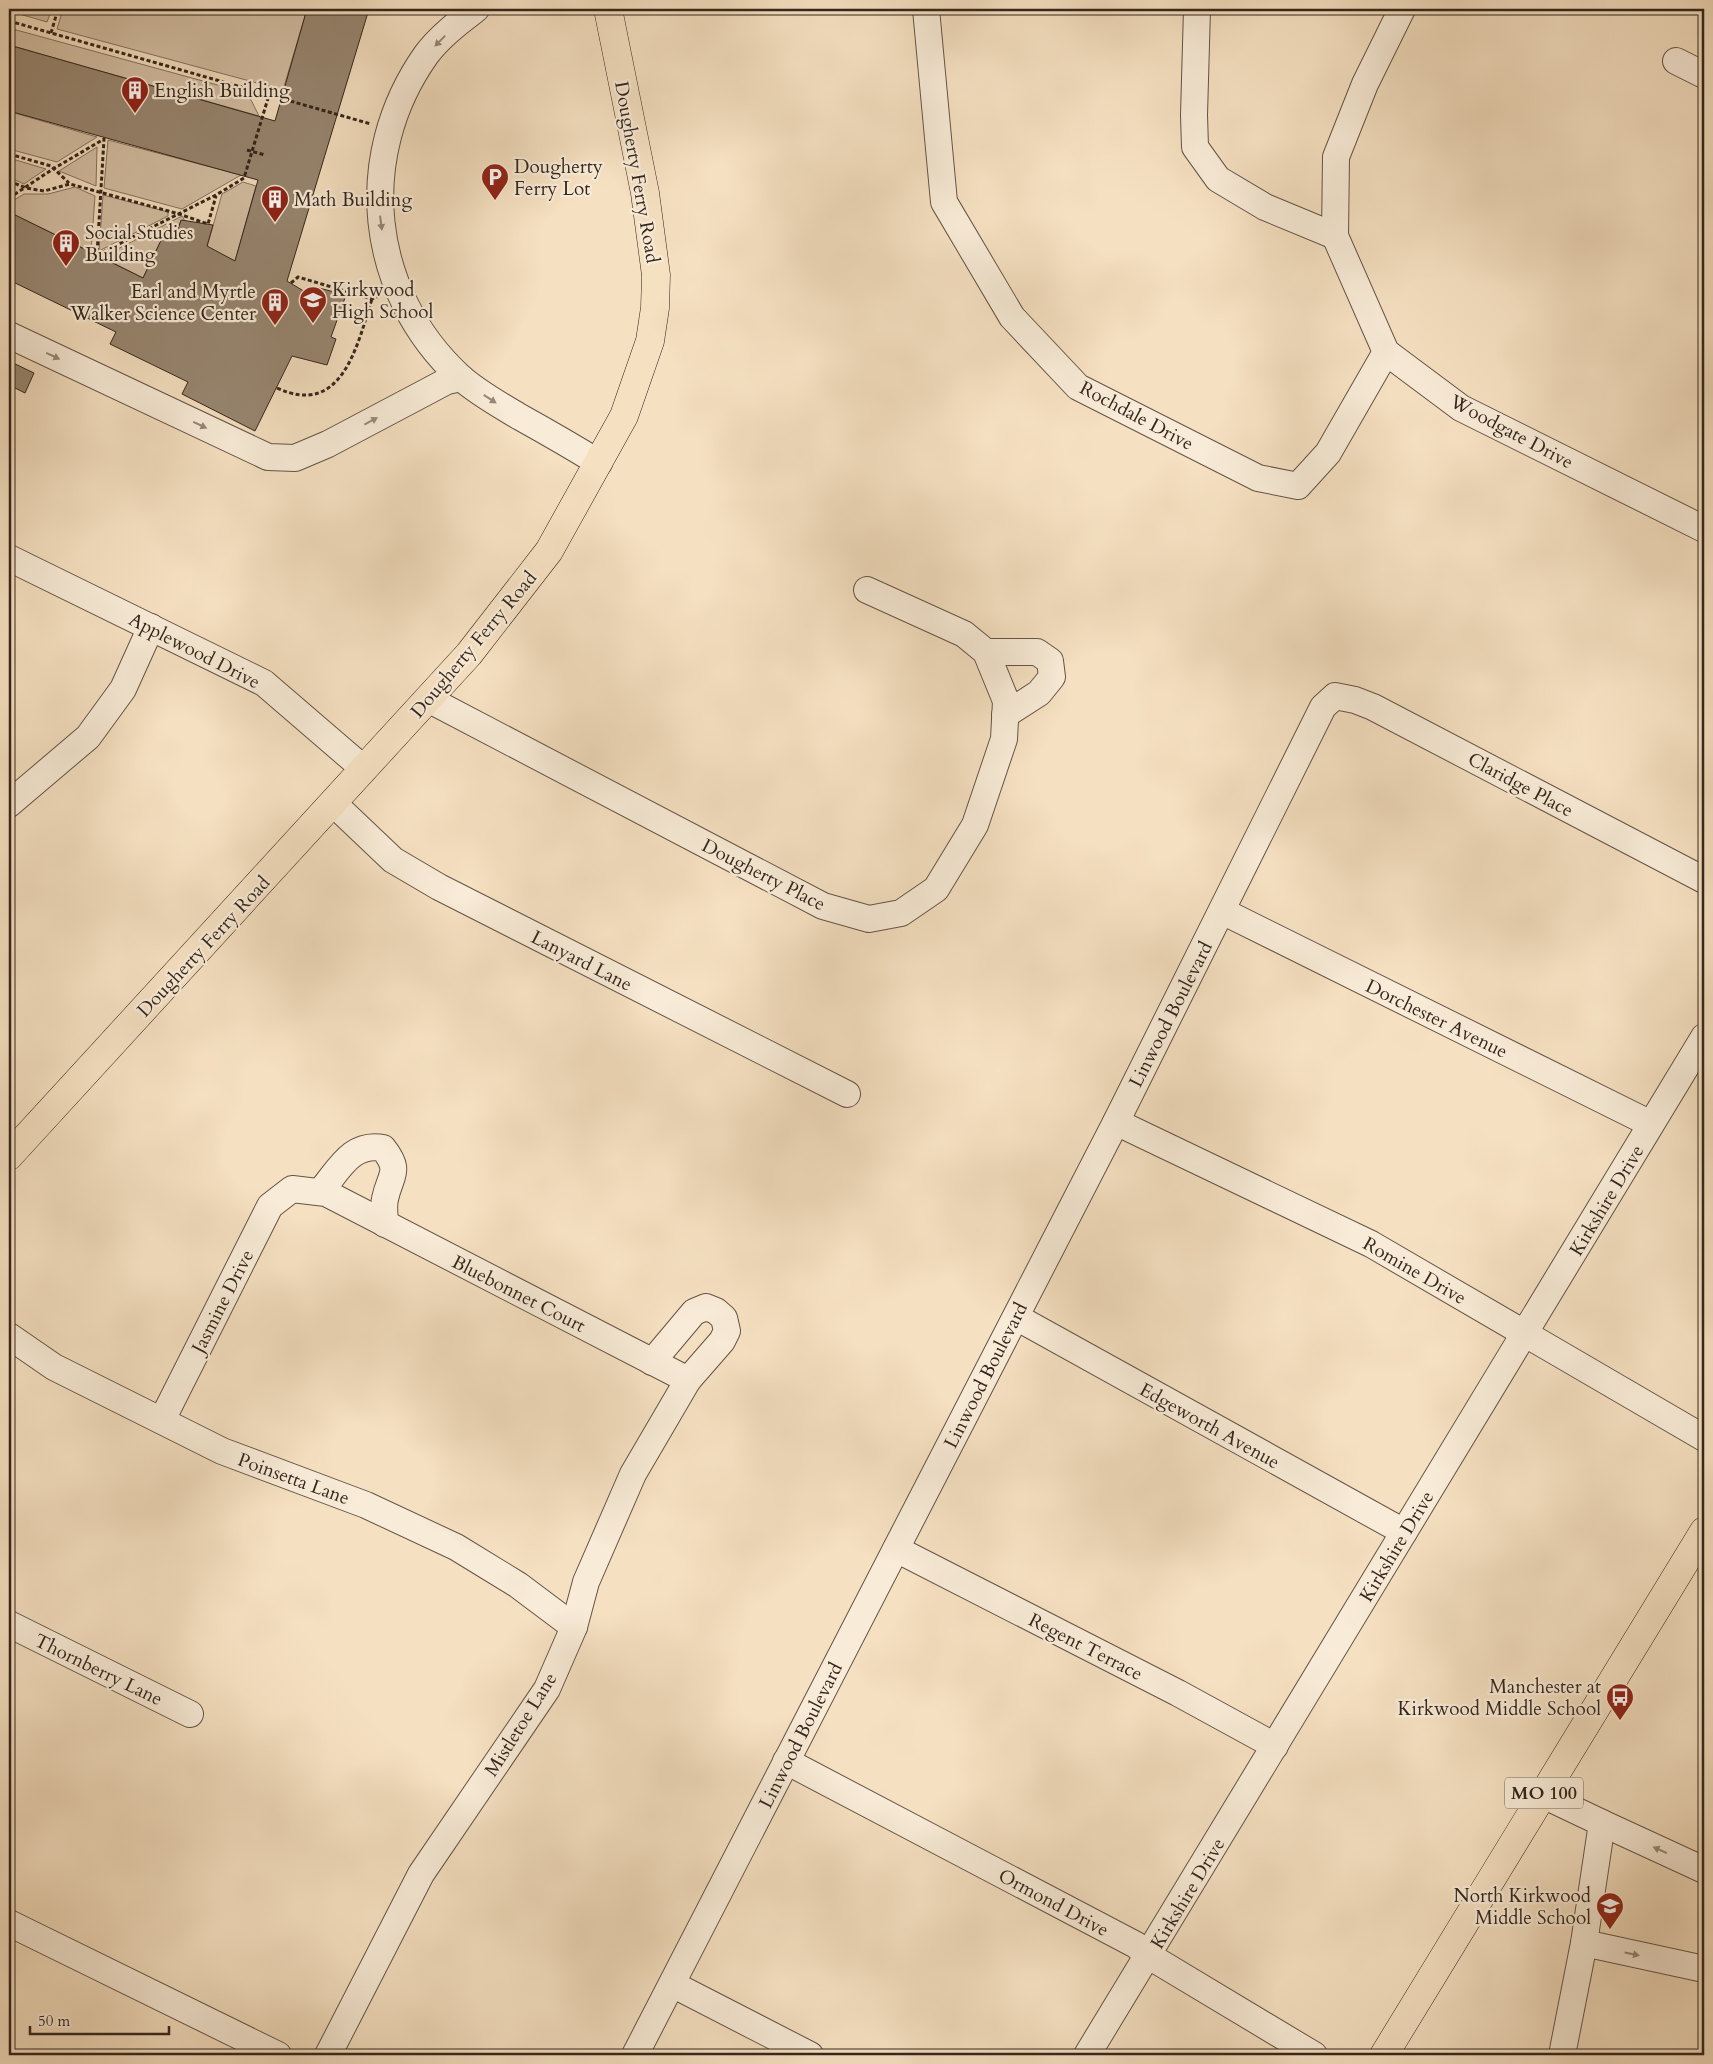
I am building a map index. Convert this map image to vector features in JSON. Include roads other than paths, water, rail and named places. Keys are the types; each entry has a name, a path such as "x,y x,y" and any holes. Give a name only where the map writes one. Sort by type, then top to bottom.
{"main road":[{"name":"Dougherty Ferry Road","path":"9,1156 469,654 527,582 558,537 624,416 650,341 655,308 656,275 649,215 608,9"},
{"name":"MO 100","path":"1384,2055 1704,1531"}],"street":[{"path":"476,9 456,24 427,54 401,100 381,164 378,201 384,246 402,299 429,344 461,378 489,399 599,463"},
{"name":"Rochdale Drive","path":"926,9 944,202 1012,317 1078,387 1258,478 1298,486 1328,453 1386,352"},
{"path":"1198,9 1194,115 1195,147 1218,179 1265,207 1335,236 1336,157 1365,84 1402,9"},
{"path":"1676,60 1704,75"},
{"name":"Woodgate Drive","path":"1335,236 1386,352 1461,408 1704,529"},
{"path":"9,335 268,457 295,458 328,444 447,381 461,378"},
{"name":"Applewood Drive","path":"9,558 264,683 364,769"},
{"name":"Dougherty Place","path":"428,698 823,906 868,918 901,913 936,889 975,825 1004,739 1006,701 986,652 964,634 867,590"},
{"path":"9,804 88,737 123,689 151,627"},
{"path":"986,652 1037,652 1050,661 1052,677 1046,686 1005,716"},
{"name":"Claridge Place","path":"1335,696 1355,700 1373,707 1704,880"},
{"name":"Linwood Boulevard","path":"636,2055 1116,1122 1315,720 1323,707 1335,696"},
{"name":"Lanyard Lane","path":"333,803 393,860 431,882 847,1094"},
{"name":"Dorchester Avenue","path":"1222,911 1651,1124"},
{"name":"Kirkshire Drive","path":"1087,2055 1149,1956 1704,1037"},
{"name":"Romine Drive","path":"1116,1122 1370,1244 1704,1438"},
{"path":"320,1192 352,1153 369,1145 383,1148 393,1161 393,1177 385,1200 385,1224"},
{"name":"Bluebonnet Court","path":"292,1189 326,1193 688,1380"},
{"name":"Jasmine Drive","path":"162,1420 270,1206 292,1189"},
{"path":"652,1362 694,1312 706,1307 716,1311 724,1318 727,1331 712,1355 688,1380"},
{"name":"Edgeworth Avenue","path":"1016,1317 1404,1532"},
{"name":"Poinsetta Lane","path":"9,1336 54,1367 222,1451 366,1505 456,1547 518,1586 574,1627"},
{"name":"Mistletoe Lane","path":"328,2055 421,1874 468,1802 517,1736 547,1689 574,1627 586,1582 633,1474 688,1380"},
{"name":"Regent Terrace","path":"896,1549 1178,1693 1275,1746"},
{"name":"Thornberry Lane","path":"9,1624 190,1714"},
{"name":"Ormond Drive","path":"786,1761 1136,1945 1149,1956 1314,2055"},
{"path":"1543,1795 1704,1870"},
{"path":"1562,2055 1584,1943 1602,1824"},
{"path":"9,1923 278,2055"},
{"path":"1584,1943 1704,1969"},
{"path":"672,1984 810,2055"}],"place":[{"name":"English Building","path":"135,114"},
{"name":"Dougherty Ferry Lot","path":"495,201"},
{"name":"Math Building","path":"275,223"},
{"name":"Social Studies Building","path":"66,267"},
{"name":"Kirkwood High School","path":"313,324"},
{"name":"Earl and Myrtle Walker Science Center","path":"275,326"},
{"name":"Manchester at Kirkwood Middle School","path":"1620,1721"},
{"name":"North Kirkwood Middle School","path":"1610,1930"}]}
